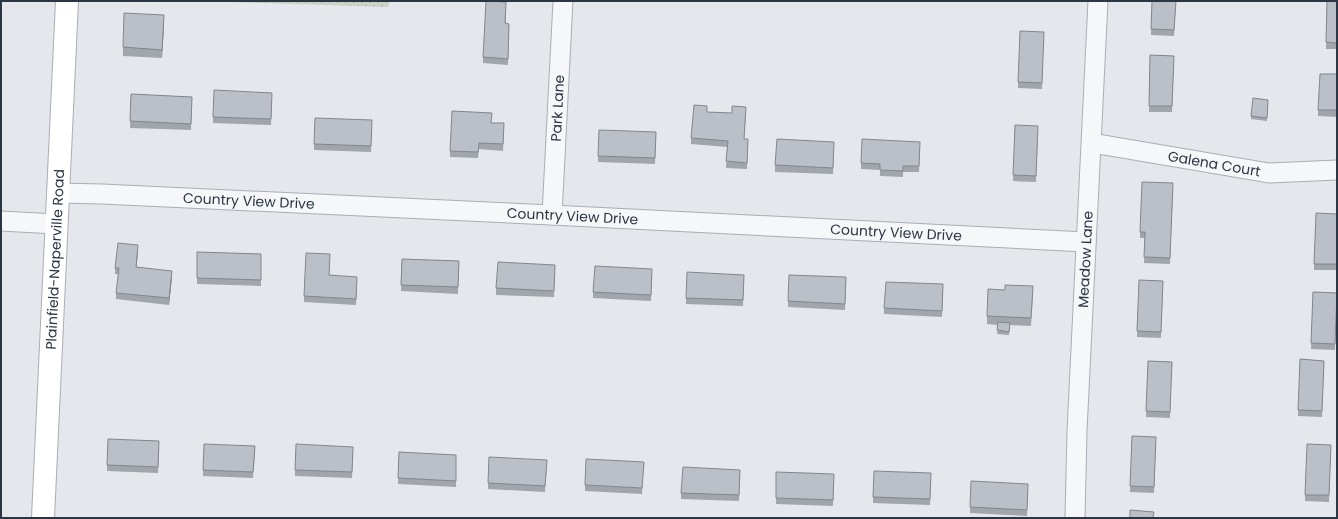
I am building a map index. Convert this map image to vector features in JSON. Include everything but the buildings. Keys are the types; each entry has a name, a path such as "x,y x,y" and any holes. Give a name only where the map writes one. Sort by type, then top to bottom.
{"main road":[{"name":"Plainfield-Naperville Road","path":"43,518 67,1"}],"street":[{"name":"Park Lane","path":"552,215 563,1"},
{"name":"Meadow Lane","path":"1075,518 1077,431 1098,1"},
{"name":"Galena Court","path":"1092,143 1270,173 1337,170"},
{"name":"Country View Drive","path":"58,194 102,194 552,215 1086,242"},
{"path":"1,221 56,224"}],"green space":[{"path":"202,1 389,1 389,7"}]}
